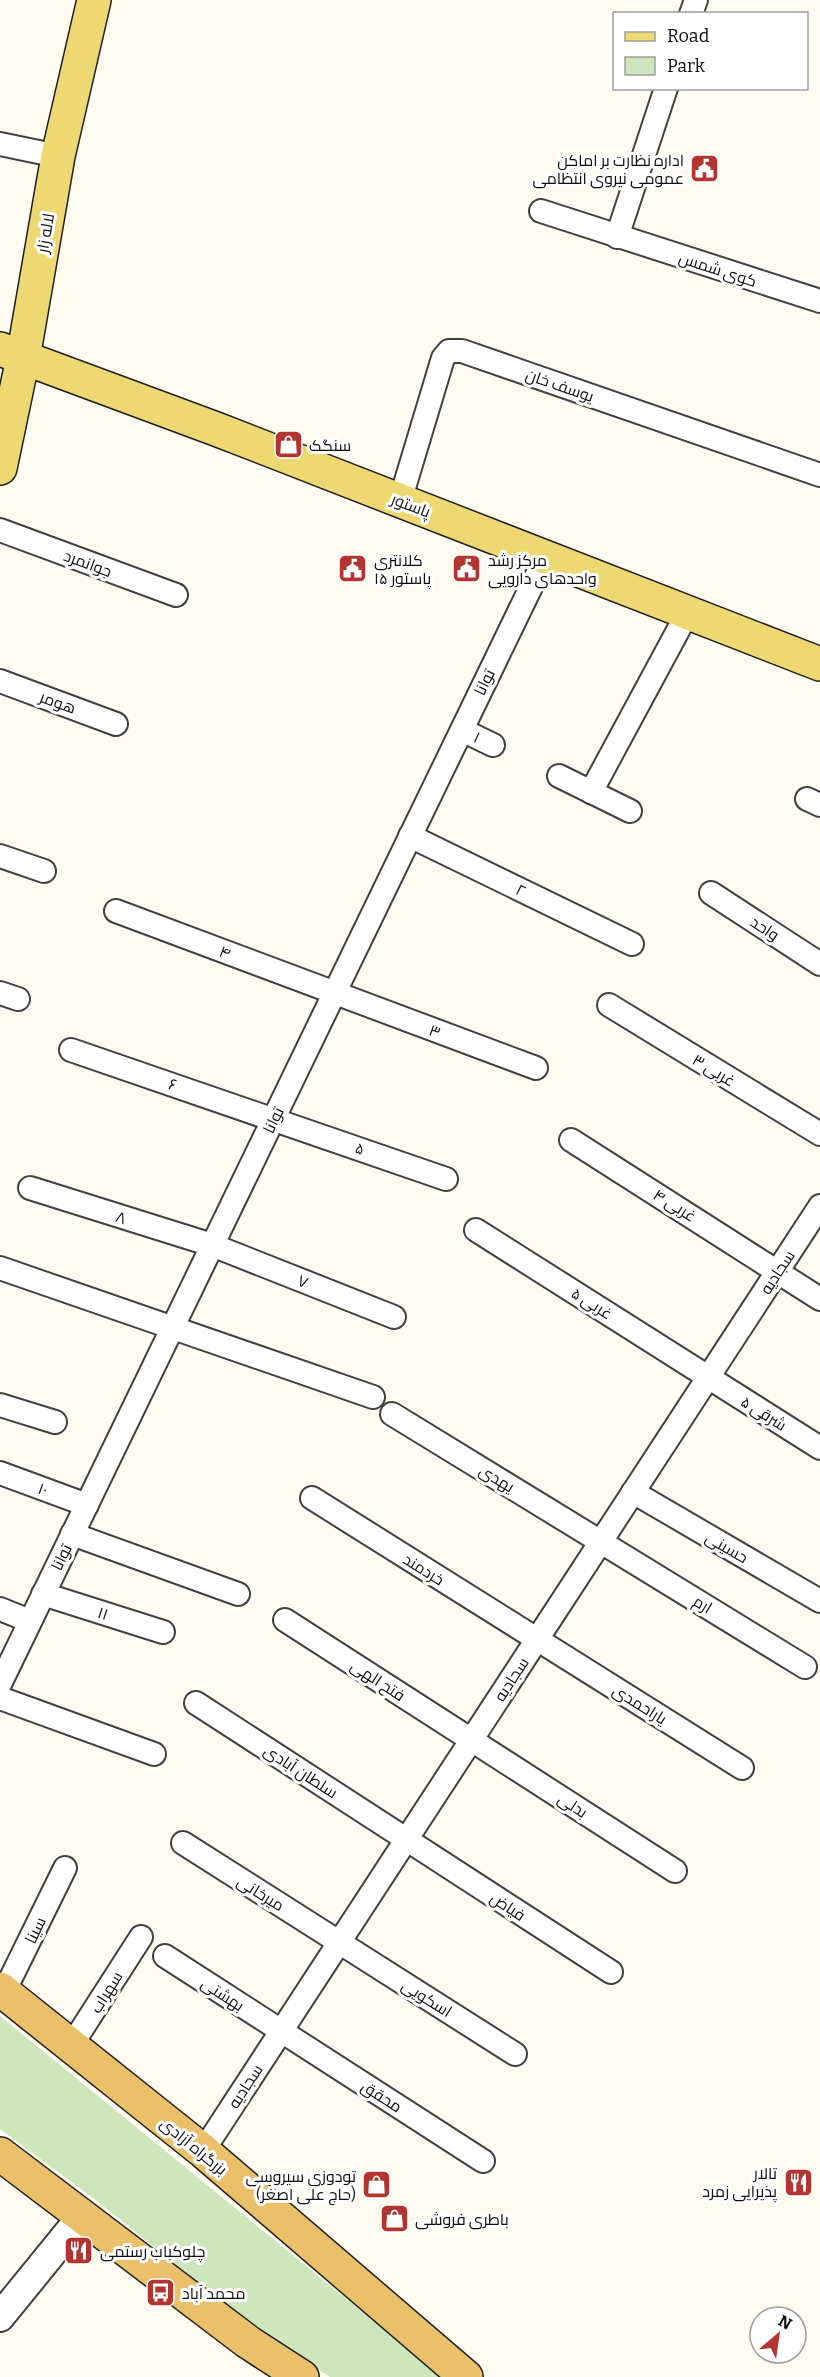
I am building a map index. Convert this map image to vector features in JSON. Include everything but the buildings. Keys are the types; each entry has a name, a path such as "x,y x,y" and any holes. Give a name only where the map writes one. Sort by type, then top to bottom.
{"highway":[{"name":"بزرگراه آزادی","path":"2,1990 203,2151 466,2377"},
{"path":"0,2154 248,2342 302,2377"}],"main road":[{"name":"لاله زار","path":"0,468 11,354 94,0"},
{"name":"پاستور","path":"11,354 216,429 820,664"}],"street":[{"path":"617,237 665,90"},
{"path":"0,144 58,156"},
{"name":"کوی شمس","path":"541,211 820,301"},
{"name":"یوسف خان","path":"400,501 443,358 449,351 474,355 820,475"},
{"name":"جوانمرد","path":"0,530 176,595"},
{"name":"توانا","path":"0,1684 546,556"},
{"path":"591,792 688,612"},
{"name":"هومر","path":"0,681 116,724"},
{"name":"۱","path":"462,730 493,745"},
{"path":"559,776 630,811"},
{"name":"۲","path":"410,836 632,944"},
{"path":"0,856 45,871"},
{"name":"واحد","path":"711,893 820,964"},
{"name":"۴","path":"116,911 334,994"},
{"name":"۳","path":"334,994 536,1068"},
{"name":"۳ غربی","path":"609,1005 820,1134"},
{"name":"۶","path":"71,1050 274,1118"},
{"name":"۵","path":"274,1118 446,1179"},
{"name":"۴ غربی","path":"571,1140 778,1270 820,1299"},
{"name":"۸","path":"30,1188 212,1245"},
{"name":"سجادیه","path":"203,2151 820,1206"},
{"name":"۵ غربی","path":"476,1230 708,1377"},
{"name":"۷","path":"212,1245 394,1317"},
{"path":"0,1268 373,1397"},
{"name":"۵ شرقی","path":"708,1377 820,1448"},
{"path":"0,1405 55,1422"},
{"name":"یهدی","path":"393,1414 601,1542"},
{"name":"۱۰","path":"0,1473 87,1505"},
{"name":"حسینی","path":"633,1492 820,1601"},
{"name":"خردمند","path":"312,1498 537,1640"},
{"path":"72,1534 238,1594"},
{"name":"ارم","path":"601,1542 805,1667"},
{"name":"۱۱","path":"43,1594 163,1632"},
{"path":"0,1609 30,1621"},
{"name":"فتح الهی","path":"285,1620 471,1740"},
{"name":"یاراحمدی","path":"537,1640 742,1768"},
{"path":"0,1698 154,1754"},
{"name":"سلطان آبادی","path":"196,1703 406,1839"},
{"name":"بدلی","path":"471,1740 675,1871"},
{"name":"فیاض","path":"406,1839 610,1972"},
{"name":"میرخانی","path":"183,1843 339,1942"},
{"name":"سینا","path":"2,1990 65,1868"},
{"name":"سهراب","path":"71,2046 141,1937"},
{"name":"اسکویی","path":"339,1942 515,2054"},
{"name":"بهشتی","path":"165,1956 281,2031"},
{"name":"محقق","path":"281,2031 483,2161"},
{"path":"3,2306 82,2216"}],"green space":[{"path":"0,2016 442,2377 330,2377 252,2326 97,2201 0,2129"}],"place":[{"name":"اداره نظارت بر اماکن عمومی نیروی انتظامی","path":"705,169"},
{"name":"سنگک","path":"288,445"},
{"name":"کلانتری ۱۵ پاستور","path":"353,569"},
{"name":"مرکز رشد واحدهای دارویی","path":"467,569"},
{"name":"تالار پذیرایی زمرد","path":"798,2182"},
{"name":"تودوزی سیروسی (حاج علی اصغر)","path":"377,2185"},
{"name":"باطری فروشی","path":"394,2219"},
{"name":"چلوکباب رستمی","path":"79,2251"},
{"name":"محمد آباد","path":"161,2293"}]}
